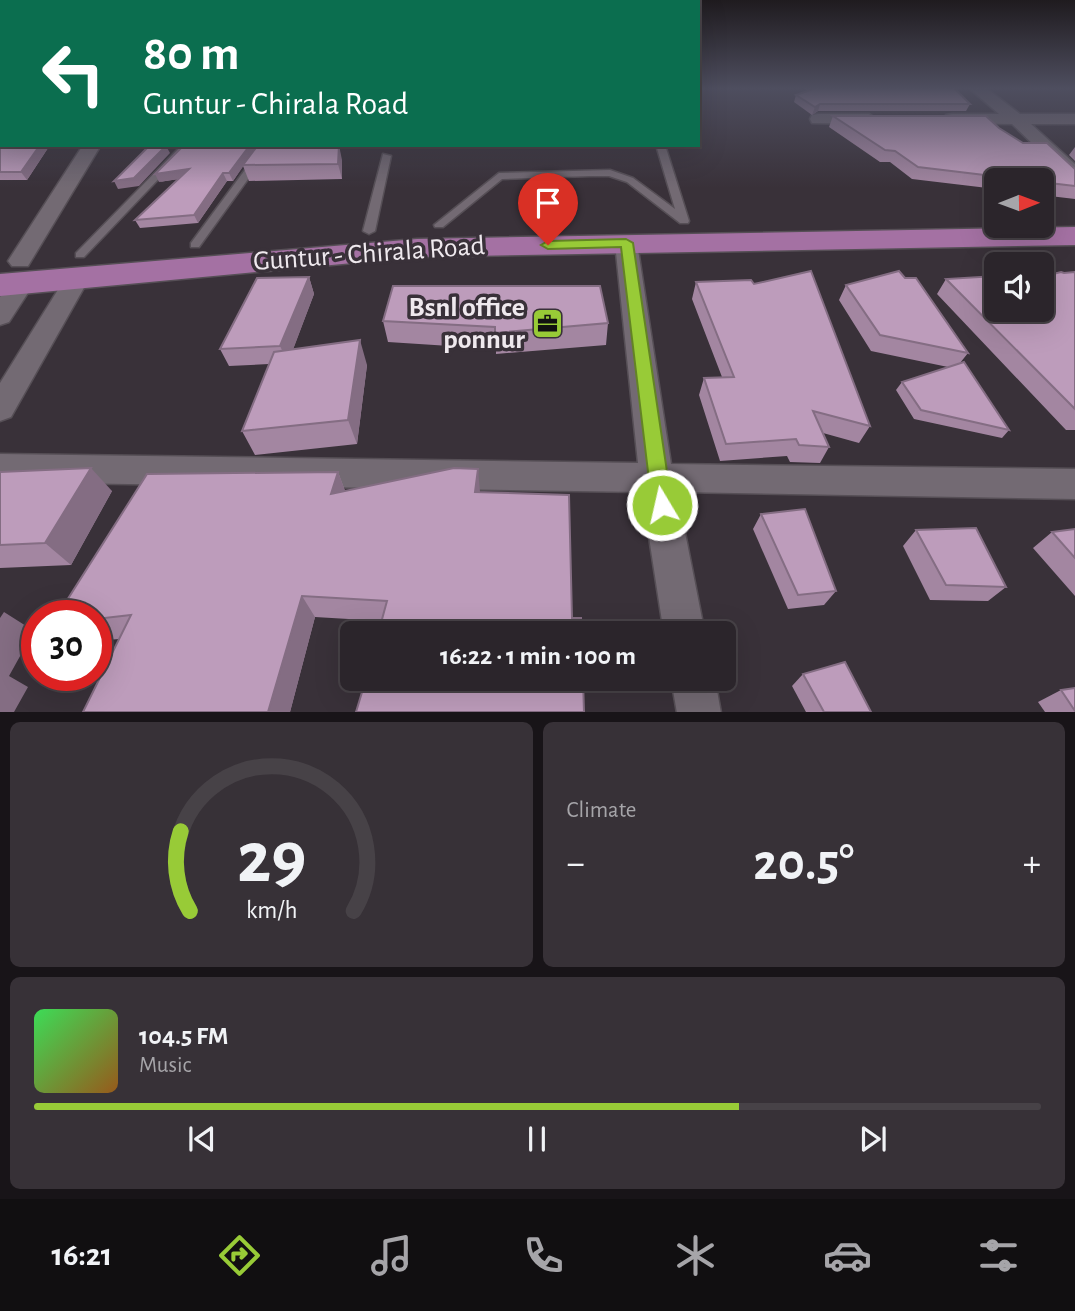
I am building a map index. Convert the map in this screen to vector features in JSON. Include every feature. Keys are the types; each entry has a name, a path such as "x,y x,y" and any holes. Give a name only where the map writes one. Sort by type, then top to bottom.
{"main road":[{"path":"1054,216 1075,216"},
{"name":"Guntur - Chirala Road","path":"79,266 195,245 439,225 984,217"},
{"name":"Guntur - Chirala Road","path":"11,273 79,266 417,248 1075,236"}],"street":[{"path":"1018,121 1075,174"},
{"path":"0,316 11,273 91,147"},
{"path":"626,243 657,479 683,621"},
{"path":"0,409 79,266"},
{"path":"0,468 1075,484"},
{"path":"695,691 699,712"}],"lane":[{"path":"79,266 185,147"},
{"path":"661,147 684,220"},
{"path":"195,245 259,156"},
{"path":"369,231 386,156"},
{"path":"439,225 499,176 580,173 610,173 629,180 684,220"}],"building":[{"path":"841,121 992,121 1023,143 1047,143 1075,169 1075,186 1054,184 1054,168 984,168 984,175 918,167 895,151 885,150"},
{"path":"0,147 39,147 21,172 0,172"},
{"path":"148,147 165,147 134,178 114,181"},
{"path":"182,147 248,147 229,173 223,173 194,215 135,220 189,169 155,174"},
{"path":"256,147 339,147 338,164 243,165"},
{"path":"811,271 870,426 813,411 829,447 799,445 796,439 726,444 704,378 734,377 696,282 751,280 754,284"},
{"path":"899,271 905,278 916,278 968,353 880,335 846,285"},
{"path":"1075,272 1075,409 989,322 1054,322 1054,274"},
{"path":"309,277 280,346 220,349 257,278"},
{"path":"984,277 984,317 946,279"},
{"path":"393,286 600,286 608,323 495,333 495,327 383,321"},
{"path":"360,340 348,420 242,431 274,352"},
{"path":"964,362 1009,430 921,410 902,382"},
{"path":"91,468 45,543 0,545 0,472"},
{"path":"454,468 478,469 475,492 569,495 572,618 581,618 581,621 382,621 387,601 302,596 268,712 83,712 93,691 112,691 112,653 131,615 112,617 112,600 67,600 147,474 338,472 331,494"},
{"path":"805,509 836,591 798,595 761,514"},
{"path":"976,528 1006,587 946,585 916,530"},
{"path":"1075,529 1075,558 1052,532"},
{"path":"845,662 871,712 824,712 803,674"},
{"path":"1075,688 1075,711 1061,690"},
{"path":"362,691 583,691 584,712 356,712"}],"place":[{"name":"Bsnl office ponnur","path":"548,324"}],"route":[{"path":"548,245 626,243 662,505"}]}
